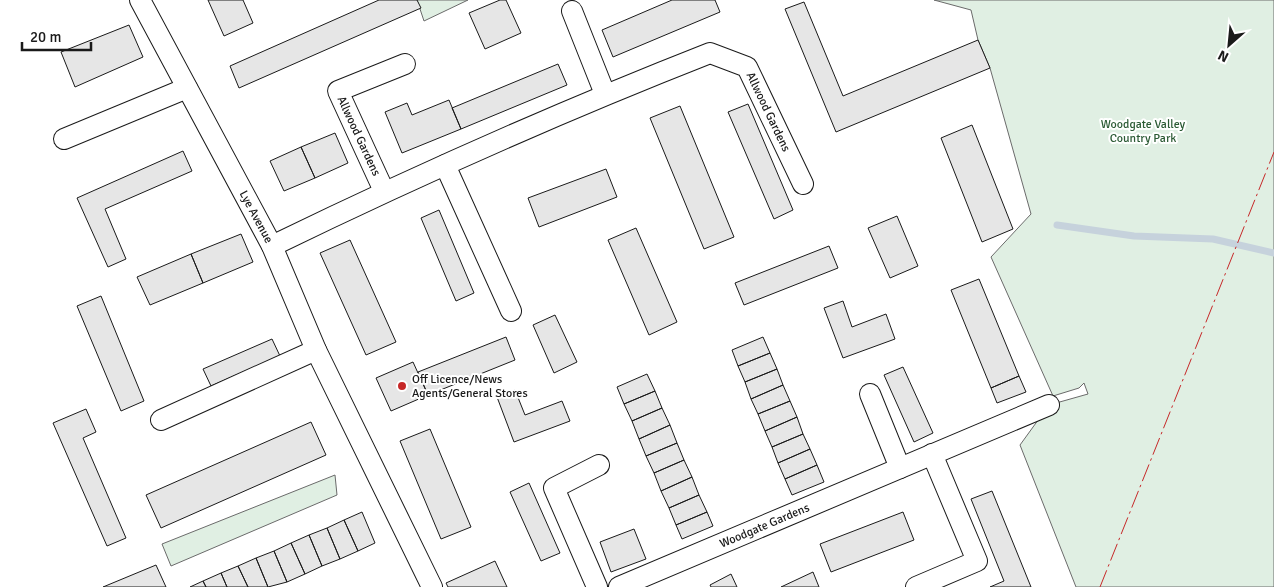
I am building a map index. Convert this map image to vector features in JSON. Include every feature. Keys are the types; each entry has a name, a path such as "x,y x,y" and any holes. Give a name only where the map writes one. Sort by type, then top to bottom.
{"street":[{"name":"Lye Avenue","path":"140,0 272,246 316,350 432,587"},
{"path":"572,11 605,94"},
{"name":"Allwood Gardens","path":"272,246 384,191 605,94 710,53 746,67 802,184"},
{"name":"Allwood Gardens","path":"384,191 338,91 404,64"},
{"path":"64,139 187,88"},
{"path":"445,165 511,311"},
{"path":"161,420 316,350"},
{"path":"870,394 900,468"},
{"name":"Woodgate Gardens","path":"626,586 1049,405"},
{"path":"916,587 977,561 932,454"},
{"path":"597,587 554,488 599,465"}],"green space":[{"path":"417,0 468,0 424,21"},
{"name":"Woodgate Valley Country Park","path":"934,0 1274,0 1274,587 1076,587 1020,445 1049,405 1088,394 1084,383 1079,388 1053,396 991,257 1031,214 990,68 978,40 971,10"},
{"path":"335,475 337,495 171,566 162,544"}],"building":[{"path":"208,0 243,0 253,23 224,36"},
{"path":"379,0 417,0 421,8 239,88 230,66"},
{"path":"500,0 506,0 521,33 485,49 469,13"},
{"path":"672,0 715,0 720,12 613,57 602,30"},
{"path":"804,2 843,96 978,40 990,68 836,132 785,9"},
{"path":"129,25 143,57 75,87 61,52"},
{"path":"558,64 567,85 461,129 452,108"},
{"path":"449,100 461,129 402,153 385,112 407,103 412,115"},
{"path":"748,104 793,210 774,219 728,112"},
{"path":"680,106 734,237 704,249 650,118"},
{"path":"972,125 1013,229 982,242 941,138"},
{"path":"335,133 348,163 315,178 301,147"},
{"path":"301,147 315,178 284,191 270,161"},
{"path":"183,151 192,171 105,209 126,259 108,267 77,198"},
{"path":"606,169 617,197 539,227 528,198"},
{"path":"439,210 474,293 456,301 421,218"},
{"path":"897,216 918,266 890,278 868,228"},
{"path":"636,228 677,322 649,335 608,240"},
{"path":"241,234 253,262 203,283 191,254"},
{"path":"350,240 396,342 366,355 320,253"},
{"path":"829,246 838,268 744,305 735,283"},
{"path":"191,254 203,283 150,305 137,277"},
{"path":"979,279 1019,376 991,388 951,290"},
{"path":"101,296 144,401 121,411 77,306"},
{"path":"843,301 852,327 886,314 895,339 843,358 824,308"},
{"path":"555,315 577,362 554,373 533,325"},
{"path":"506,337 515,360 428,395 418,372"},
{"path":"763,337 770,353 738,366 732,350"},
{"path":"272,339 280,356 211,386 203,369"},
{"path":"770,353 777,369 745,382 738,366"},
{"name":"Off Licence/News Agents/General Stores","path":"413,362 428,395 391,411 376,378"},
{"path":"903,367 933,433 914,442 884,375"},
{"path":"777,369 783,385 751,399 745,382"},
{"path":"647,374 655,391 624,404 617,387"},
{"path":"1019,376 1026,392 997,403 991,388"},
{"path":"783,385 790,401 758,414 751,399"},
{"path":"515,390 525,415 562,401 570,421 514,442 497,397"},
{"path":"655,391 662,408 632,421 624,404"},
{"path":"790,401 797,417 765,431 758,414"},
{"path":"662,408 670,425 639,439 632,421"},
{"path":"86,409 96,432 83,438 126,538 107,546 53,423"},
{"path":"797,417 803,434 772,447 765,431"},
{"path":"311,422 326,455 161,528 146,495"},
{"path":"670,425 677,443 646,456 639,439"},
{"path":"430,429 471,527 441,539 400,441"},
{"path":"803,434 810,449 778,463 772,447"},
{"path":"677,443 684,460 654,473 646,456"},
{"path":"810,449 817,465 785,479 778,463"},
{"path":"684,460 692,477 661,491 654,473"},
{"path":"817,465 824,482 792,495 785,479"},
{"path":"692,477 699,495 669,508 661,491"},
{"path":"529,483 560,553 541,561 510,492"},
{"path":"992,491 1031,587 990,587 1004,581 971,499"},
{"path":"699,495 707,512 676,525 669,508"},
{"path":"362,512 375,543 358,551 344,520"},
{"path":"707,512 713,526 682,539 676,525"},
{"path":"903,512 914,540 831,572 820,544"},
{"path":"344,520 358,551 340,559 327,528"},
{"path":"327,528 340,559 322,566 309,535"},
{"path":"634,529 646,559 611,572 600,542"},
{"path":"309,535 322,566 305,574 291,543"},
{"path":"291,543 305,574 287,582 274,551"},
{"path":"274,551 287,582 268,587 256,558"},
{"path":"256,558 268,587 248,587 238,566"},
{"path":"495,561 507,587 448,587 446,583"},
{"path":"156,565 166,587 103,587"},
{"path":"238,566 248,587 227,587 221,573"},
{"path":"813,572 819,587 781,587"},
{"path":"221,573 227,587 206,587 203,581"},
{"path":"731,574 737,587 711,587 710,585"},
{"path":"203,581 206,587 190,587"}],"waterway":[{"path":"1057,225 1134,236 1213,239 1274,253"}],"power":[{"path":"1100,587 1274,152"}],"place":[{"name":"Off Licence/News Agents/General Stores","path":"402,386"}]}
